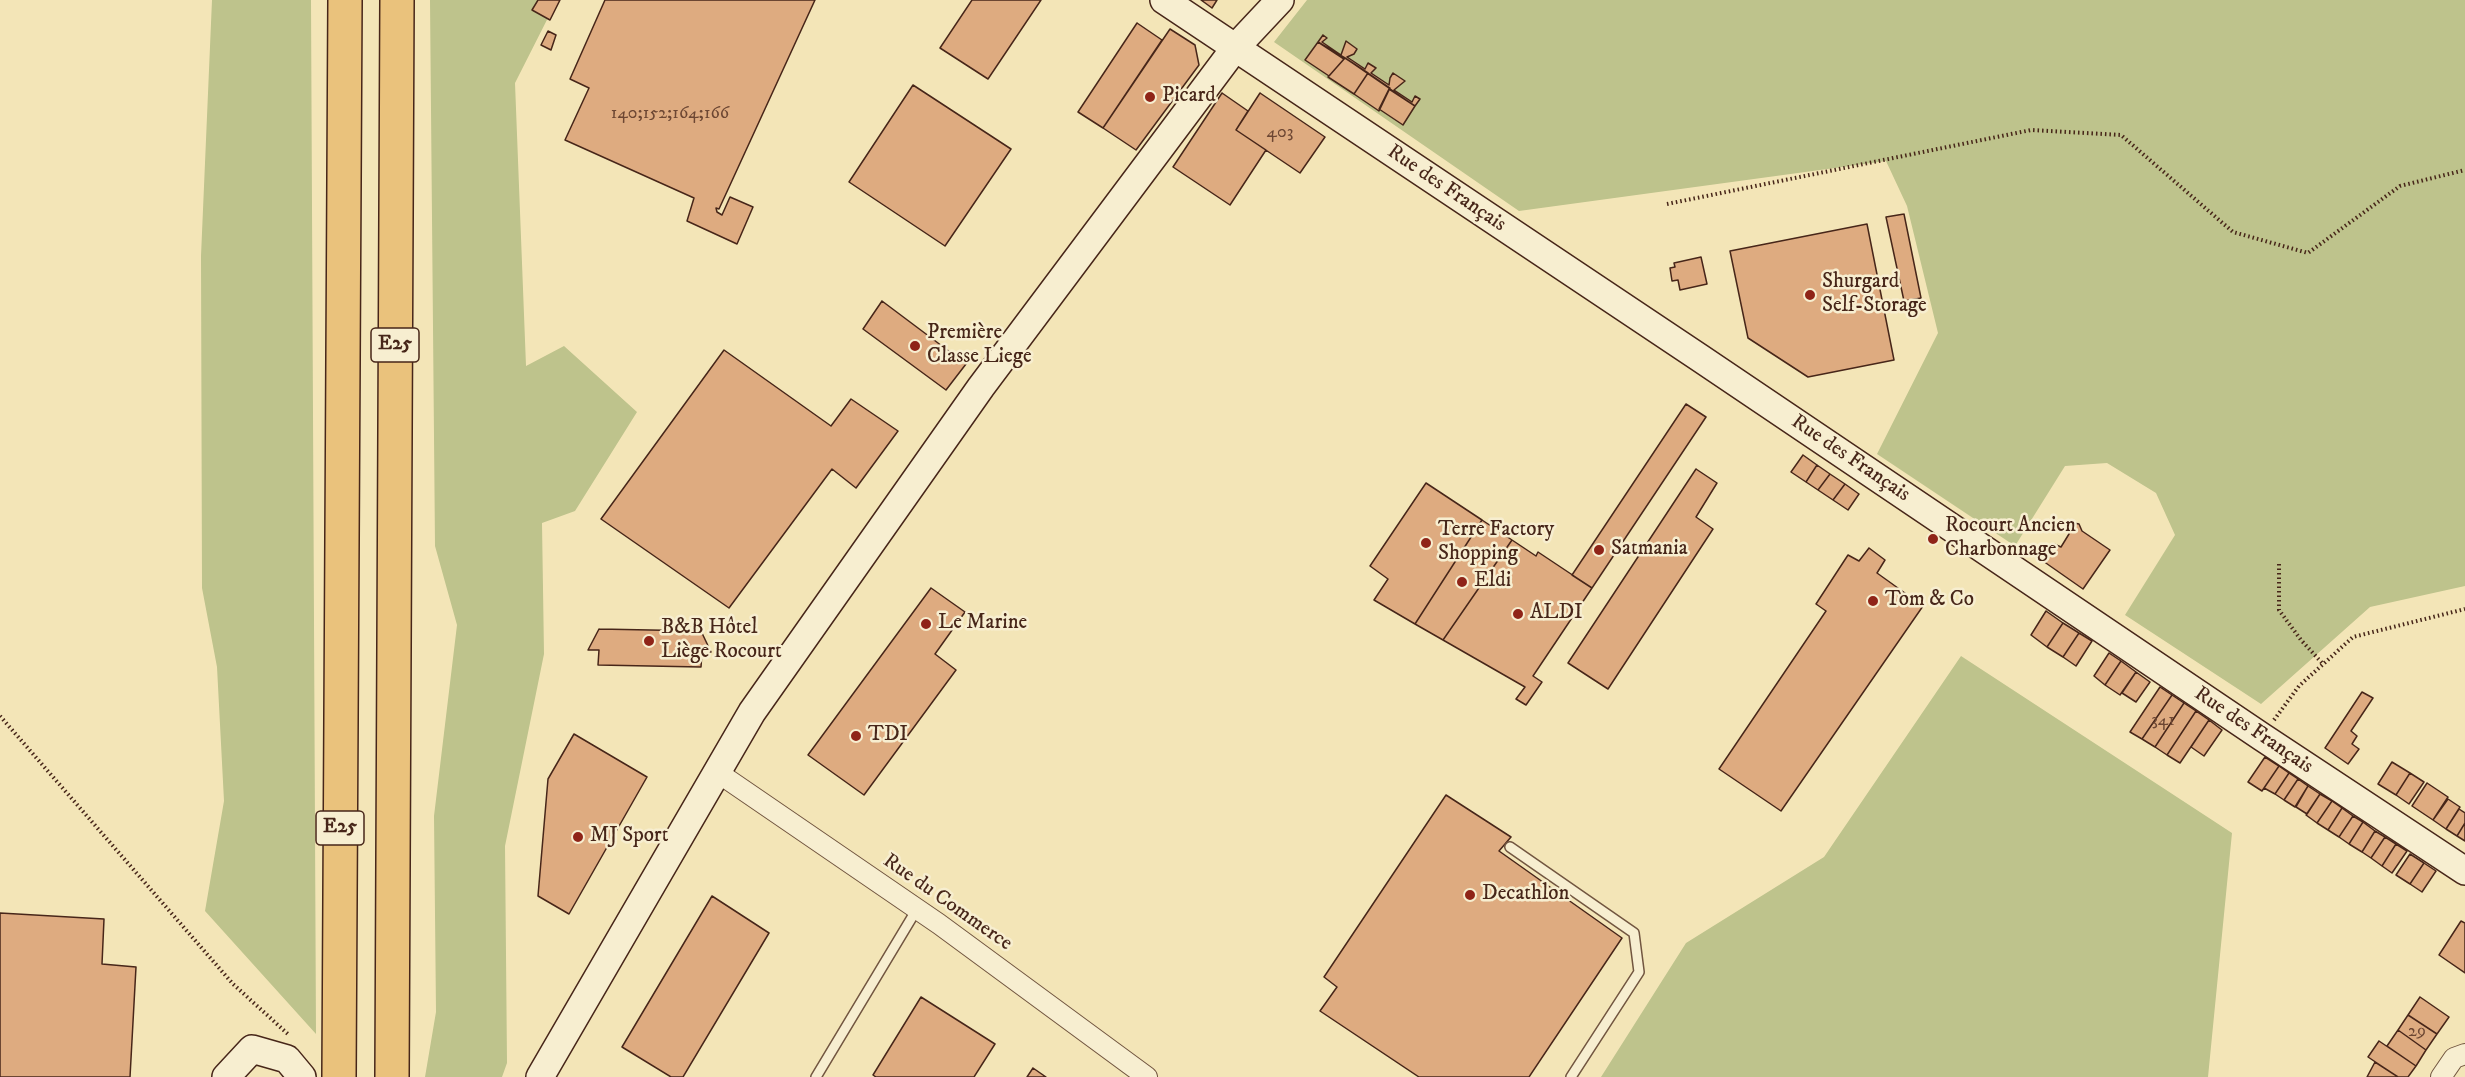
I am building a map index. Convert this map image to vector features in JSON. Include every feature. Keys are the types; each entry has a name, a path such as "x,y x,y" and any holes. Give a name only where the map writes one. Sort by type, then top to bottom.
{"highway":[{"name":"E25","path":"339,1077 345,0"},
{"name":"E25","path":"392,1074 397,0"}],"main road":[{"name":"Rue des Français","path":"1164,0 2465,871"},
{"path":"545,1073 752,712 981,387 1235,48 1280,0"},
{"path":"226,1077 252,1049 286,1059 302,1077"}],"street":[{"name":"Rue du Commerce","path":"717,772 917,909 1146,1077"},
{"path":"2441,1077 2454,1058 2465,1054"}],"lane":[{"path":"1510,847 1634,933 1639,972 1571,1077"},
{"path":"816,1077 917,909"}],"path":[{"path":"1667,204 2031,130 2121,135 2233,232 2308,253 2400,186 2465,170"},
{"path":"2279,564 2279,610 2301,640 2323,664"},
{"path":"2283,708 2299,686 2354,637 2465,609"},
{"path":"0,716 233,984 291,1037"}],"green space":[{"path":"212,0 311,0 316,1034 205,911 224,801 217,667 202,588 201,256"},
{"path":"430,0 557,0 515,83 526,366 564,346 637,412 575,511 542,523 544,654 505,846 507,1063 502,1077 425,1077 436,1012 434,816 457,625 435,546"},
{"path":"1307,0 2465,0 2465,586 2370,607 2261,704 2125,615 2175,535 2156,493 2107,463 2065,466 2015,546 1877,454 1938,333 1907,206 1886,161 1519,211 1274,42"},
{"path":"1961,656 2232,833 2208,1077 1601,1077 1686,943 1824,857"}],"building":[{"path":"538,0 560,0 550,20 532,10"},
{"path":"605,0 815,0 719,209 716,208 717,212 722,215 730,197 753,207 737,244 687,221 694,198 565,140 589,88 570,79"},
{"path":"972,0 1041,0 988,79 940,48"},
{"path":"1201,0 1217,0 1212,8"},
{"path":"1137,23 1162,40 1103,128 1078,112"},
{"name":"Picard","path":"1170,29 1195,45 1199,65 1136,150 1103,128"},
{"path":"548,31 556,35 551,50 541,45"},
{"path":"1323,35 1327,38 1322,42 1341,55 1346,41 1357,49 1354,54 1347,57 1365,69 1368,63 1376,68 1371,73 1389,85 1393,73 1405,81 1394,90 1412,102 1415,96 1420,99 1415,106 1318,42"},
{"path":"1318,42 1344,59 1329,76 1305,60"},
{"path":"1345,58 1368,73 1354,94 1328,77"},
{"path":"1368,73 1390,88 1379,111 1354,94"},
{"path":"913,85 1011,149 945,246 849,182"},
{"path":"1389,89 1415,106 1403,125 1379,109"},
{"path":"1222,93 1248,111 1236,130 1266,150 1230,205 1173,167"},
{"path":"1260,93 1325,137 1300,173 1236,130"},
{"path":"1904,214 1921,298 1904,301 1886,217"},
{"name":"Shurgard Self-Storage","path":"1867,224 1894,360 1808,377 1748,338 1730,251"},
{"path":"1701,257 1707,284 1680,290 1678,280 1672,281 1670,268 1675,267 1674,263"},
{"name":"Première Classe Liege","path":"882,301 966,364 946,390 863,329"},
{"path":"724,350 831,426 851,399 898,431 856,488 832,469 729,608 601,519"},
{"path":"1686,404 1706,417 1592,588 1572,575"},
{"path":"1803,455 1817,465 1806,482 1791,472"},
{"path":"1817,465 1830,474 1818,490 1806,482"},
{"path":"1696,469 1717,483 1696,517 1713,529 1608,689 1568,663"},
{"path":"1830,474 1845,484 1833,500 1818,490"},
{"name":"Terre Factory Shopping","path":"1426,483 1482,520 1415,624 1374,600 1388,579 1370,566"},
{"path":"1845,484 1859,494 1848,510 1833,500"},
{"name":"Eldi","path":"1482,520 1512,540 1443,640 1415,624"},
{"path":"2074,523 2079,524 2082,531 2110,550 2083,589 2043,561 2054,544 2061,547 2069,534 2069,526"},
{"name":"ALDI","path":"1512,540 1536,556 1538,552 1592,588 1533,676 1542,682 1526,705 1516,699 1525,687 1443,640"},
{"path":"1869,548 1885,560 1877,573 1923,606 1781,811 1719,769 1826,611 1816,604 1848,555 1859,561"},
{"path":"931,588 965,612 935,654 956,670 864,795 808,755"},
{"path":"2046,611 2063,623 2047,647 2031,635"},
{"path":"2063,623 2079,633 2063,657 2047,647"},
{"name":"B&B Hôtel Liège Rocourt","path":"599,629 701,631 711,652 702,652 701,667 598,665 599,650 588,650"},
{"path":"2079,633 2092,641 2076,666 2063,657"},
{"path":"2109,653 2121,661 2105,685 2094,676"},
{"path":"2121,661 2136,672 2120,695 2105,685"},
{"path":"2136,672 2150,682 2136,702 2122,693"},
{"path":"2160,687 2172,695 2142,739 2130,732"},
{"path":"2362,692 2373,698 2351,731 2357,736 2352,744 2359,749 2348,764 2325,748"},
{"path":"2172,695 2184,703 2155,747 2142,739"},
{"path":"2184,703 2196,711 2167,755 2155,747"},
{"path":"2196,711 2209,720 2180,763 2167,755"},
{"path":"2209,720 2222,730 2204,756 2191,747"},
{"name":"MJ Sport","path":"574,734 647,777 569,914 538,896 548,779"},
{"path":"2265,757 2279,766 2262,791 2248,782"},
{"path":"2392,762 2410,773 2396,795 2378,784"},
{"path":"2279,766 2289,773 2275,794 2264,788"},
{"path":"2289,773 2298,779 2284,800 2275,794"},
{"path":"2410,773 2424,782 2409,804 2396,795"},
{"path":"2298,779 2308,786 2295,807 2284,800"},
{"path":"2427,783 2448,797 2433,820 2412,806"},
{"path":"2308,786 2320,794 2307,814 2296,807"},
{"path":"2320,794 2332,801 2317,823 2306,815"},
{"name":"Decathlon","path":"1446,795 1511,837 1499,851 1622,938 1529,1077 1419,1077 1320,1011 1337,987 1324,977"},
{"path":"2448,799 2460,807 2446,829 2433,820"},
{"path":"2332,801 2342,808 2328,830 2317,823"},
{"path":"2342,808 2353,816 2339,837 2328,830"},
{"path":"2459,809 2465,813 2465,823 2457,836 2446,829"},
{"path":"2353,816 2363,822 2349,844 2339,837"},
{"path":"2363,822 2375,831 2362,852 2349,844"},
{"path":"2465,823 2465,841 2457,836"},
{"path":"2375,831 2385,837 2371,858 2362,852"},
{"path":"2385,837 2396,844 2382,866 2371,858"},
{"path":"2396,844 2407,851 2392,873 2382,866"},
{"path":"2410,854 2424,863 2410,884 2396,875"},
{"path":"2424,863 2436,871 2422,892 2410,884"},
{"path":"712,896 769,933 683,1077 671,1077 622,1047"},
{"path":"0,913 104,919 102,964 136,967 130,1077 0,1077"},
{"path":"2461,921 2465,923 2465,973 2439,955"},
{"path":"921,997 995,1044 974,1077 876,1077 873,1075"},
{"path":"2420,997 2449,1017 2437,1034 2408,1015"},
{"path":"2408,1015 2437,1034 2426,1050 2398,1030"},
{"path":"2398,1030 2426,1050 2416,1066 2387,1046"},
{"path":"2379,1041 2416,1066 2408,1077 2398,1077 2368,1057"},
{"path":"2375,1062 2398,1077 2367,1077"},
{"path":"1033,1068 1046,1077 1027,1077"}],"place":[{"name":"Picard","path":"1150,97"},
{"name":"Shurgard Self-Storage","path":"1810,295"},
{"name":"Première Classe Liege","path":"915,346"},
{"name":"Rocourt Ancien Charbonnage","path":"1933,539"},
{"name":"Terre Factory Shopping","path":"1426,543"},
{"name":"Satmania","path":"1599,550"},
{"name":"Eldi","path":"1462,582"},
{"name":"Tom & Co","path":"1873,601"},
{"name":"ALDI","path":"1518,614"},
{"name":"Le Marine","path":"926,624"},
{"name":"B&B Hôtel Liège Rocourt","path":"649,641"},
{"name":"TDI","path":"856,736"},
{"name":"MJ Sport","path":"578,837"},
{"name":"Decathlon","path":"1470,895"}]}
